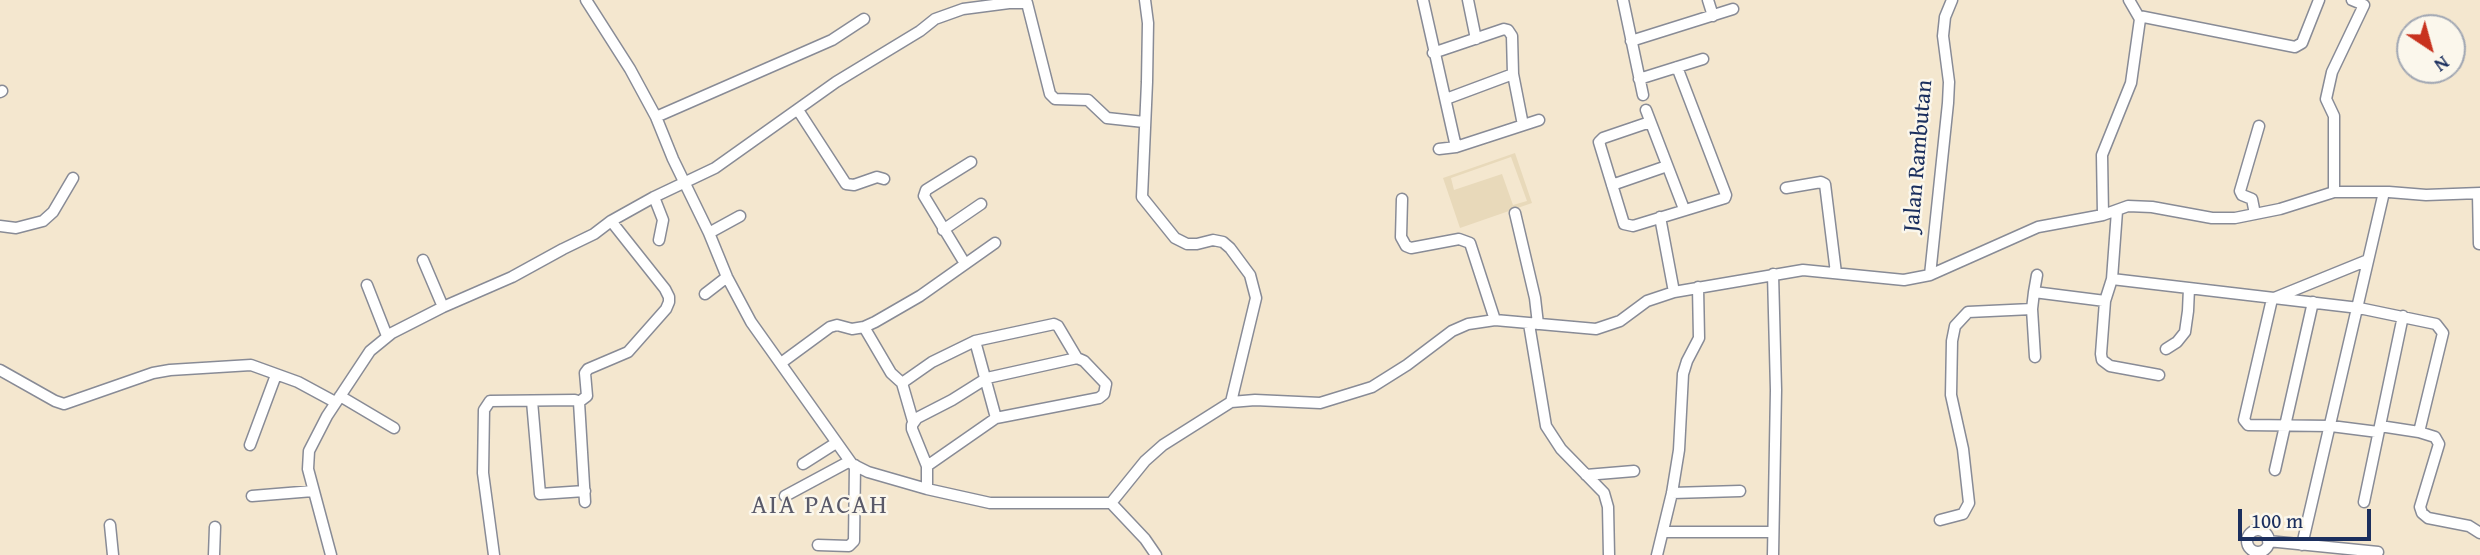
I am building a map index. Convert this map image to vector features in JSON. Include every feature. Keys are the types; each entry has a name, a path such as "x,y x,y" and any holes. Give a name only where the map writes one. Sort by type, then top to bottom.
{"street":[{"path":"586,0 630,69 656,117 727,277 751,322 853,463 868,472 990,503 1111,503 1145,539 1156,555"},
{"path":"1145,0 1148,23 1142,197 1175,238 1187,244 1213,240 1223,242 1250,275 1256,298 1231,402"},
{"path":"1423,0 1456,147"},
{"path":"1468,0 1475,38"},
{"path":"1623,0 1643,95"},
{"path":"1708,0 1713,16"},
{"name":"Jalan Rambutan","path":"1930,275 1948,103 1945,17 1952,0"},
{"path":"2103,215 2102,155 2131,83 2140,19 2129,0"},
{"path":"2138,16 2295,47 2302,43 2319,0"},
{"path":"2334,192 2334,116 2326,99 2332,72 2364,5 2352,0"},
{"path":"331,555 308,469 309,451 338,399 370,351 387,336 443,307 512,277 594,234 611,220 715,168 836,82 944,14 963,9 1025,2 1028,4 1050,94 1055,99 1087,100 1107,118 1144,122"},
{"path":"1631,41 1733,9"},
{"path":"656,117 832,40 864,19"},
{"path":"1433,53 1504,29 1511,33 1513,74 1523,125"},
{"path":"1639,79 1703,59"},
{"path":"1650,122 1600,139 1599,142 1624,224 1633,226 1725,198 1677,67"},
{"path":"1446,99 1513,74"},
{"path":"798,110 846,184 854,185 877,177 884,179"},
{"path":"1646,110 1684,209"},
{"path":"1439,149 1456,147 1539,120"},
{"path":"2255,214 2252,200 2240,191 2259,126"},
{"path":"964,262 925,200 924,192 971,162"},
{"path":"1612,185 1667,166"},
{"path":"0,226 10,229 47,219 74,177"},
{"path":"1786,188 1821,182 1825,184 1836,273"},
{"path":"1111,503 1145,461 1163,444 1231,402 1255,400 1320,403 1372,387 1386,380 1452,331 1468,324 1495,320 1583,329 1607,326 1620,321 1647,301 1674,292 1803,270 1904,280 1930,275 2038,227 2103,215 2127,206 2145,206 2212,218 2235,218 2280,209 2334,192 2426,195 2479,193 2479,244"},
{"path":"2302,545 2384,192"},
{"path":"654,197 663,220 659,240"},
{"path":"1402,199 1401,237 1406,246 1411,248 1459,239 1470,243 1495,320"},
{"path":"943,230 981,204"},
{"path":"2117,211 2112,279 2105,301 2101,354 2105,364 2159,374"},
{"path":"1515,213 1535,298 1533,324 1545,426 1560,449 1604,493 1608,507 1609,555"},
{"path":"709,233 740,216"},
{"path":"1660,217 1674,292"},
{"path":"579,402 587,396 585,373 588,369 628,352 666,309 669,297 611,220"},
{"path":"781,363 830,327 864,327 920,296 964,262 995,243"},
{"path":"423,260 443,307"},
{"path":"2273,299 2368,260"},
{"path":"1773,274 1776,402 1773,555"},
{"path":"2035,357 2032,309 2037,275"},
{"path":"705,294 727,277"},
{"path":"2112,279 2358,308 2436,324 2443,333 2419,432"},
{"path":"367,285 387,336"},
{"path":"1657,555 1664,532 1679,450 1683,374 1699,338 1698,287"},
{"path":"2166,349 2177,342 2185,332 2189,288"},
{"path":"2035,292 2105,301"},
{"path":"2273,299 2244,420 2248,425 2379,429 2419,432 2435,437 2439,444 2420,507 2422,513 2428,518 2469,526 2480,533"},
{"path":"2275,470 2313,302"},
{"path":"1940,520 1964,514 1969,503 1963,449 1951,395 1952,341 1955,326 1969,312 2032,309"},
{"path":"2364,502 2403,316"},
{"path":"902,383 932,362 975,341 1054,324 1058,326 1077,358"},
{"path":"864,327 891,373 902,383 914,421 912,429 926,466 927,489"},
{"path":"975,341 996,418"},
{"path":"914,421 987,378 1077,358 1084,361 1106,384 1104,394 1099,398 996,418 926,466"},
{"path":"0,370 64,404 140,377 170,370 251,365 338,399 394,428"},
{"path":"250,446 276,375"},
{"path":"495,555 483,473 486,404 495,400 579,402"},
{"path":"532,401 540,494 585,497 579,402"},
{"path":"803,464 836,443"},
{"path":"785,496 853,463"},
{"path":"818,545 849,546 854,541 853,463"},
{"path":"1586,475 1634,471"},
{"path":"253,496 313,491"},
{"path":"1672,493 1740,491"},
{"path":"110,525 113,555"},
{"path":"214,555 215,527"},
{"path":"1664,532 1772,532"},
{"path":"2268,541 2378,552"}],"shaded area":[{"path":"1515,153 1532,203 1460,228 1443,178","holes":["1511,157 1527,201 1513,205 1502,174 1454,190 1451,178"]}],"district":[{"name":"AIA PACAH","path":"820,506"}]}
